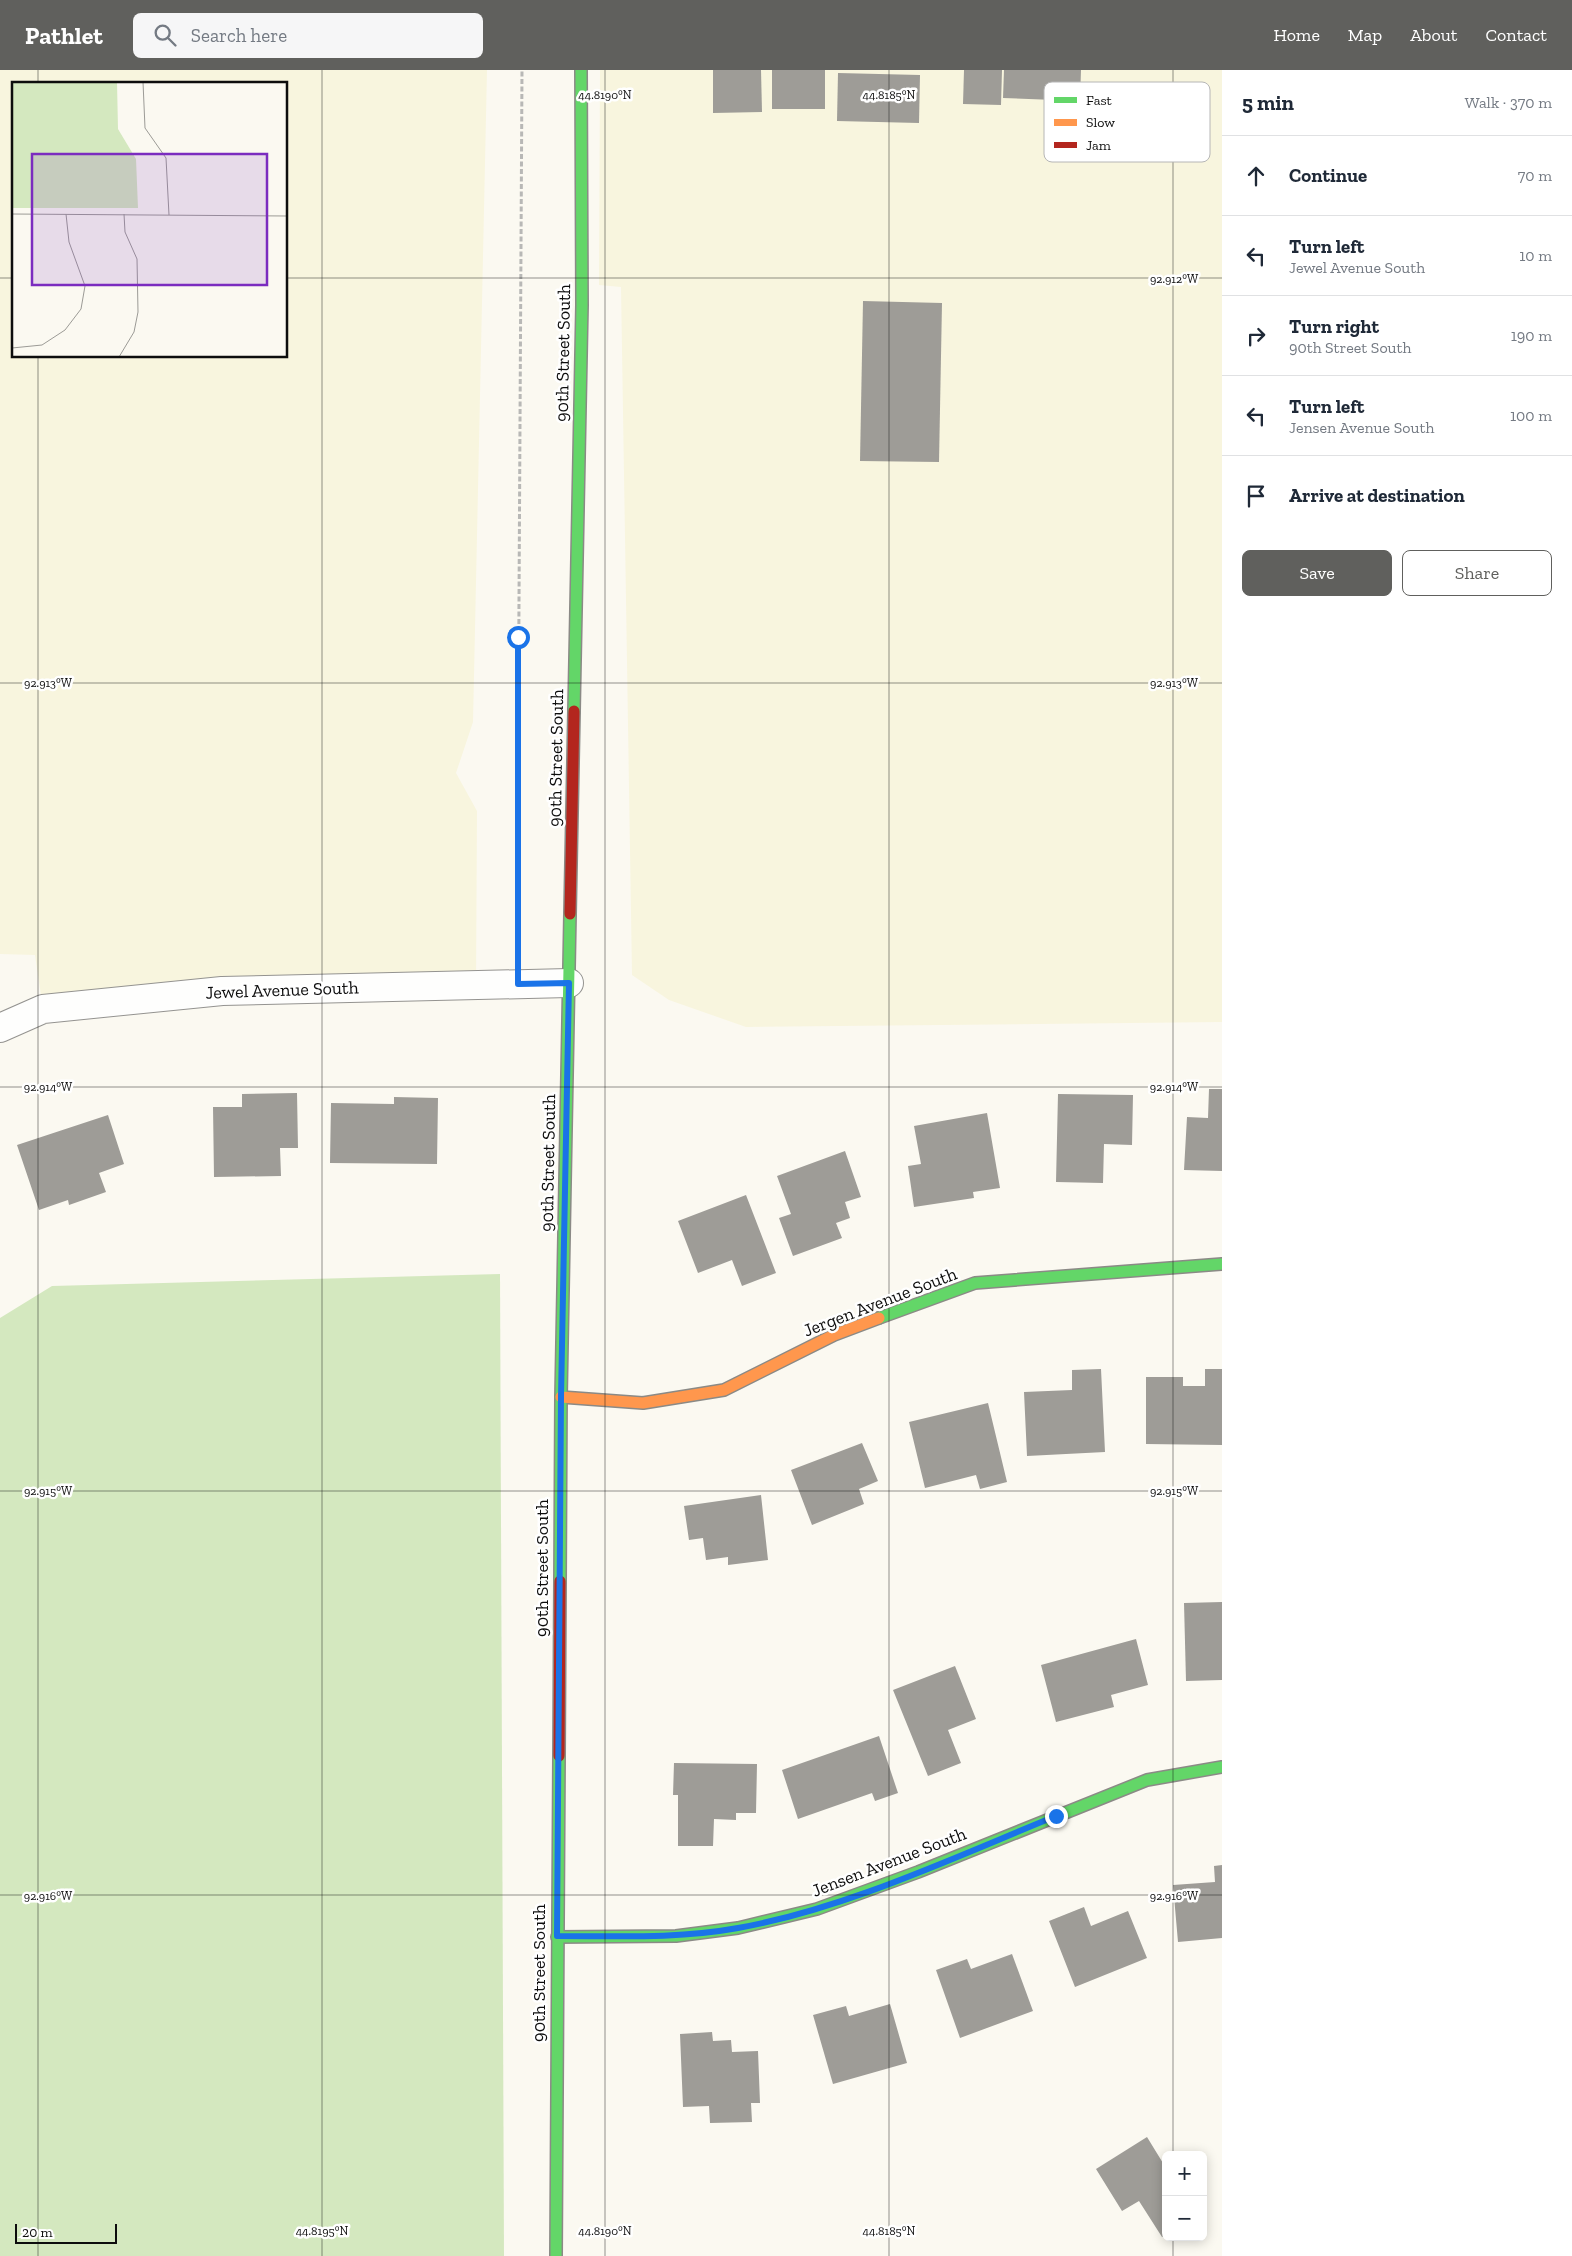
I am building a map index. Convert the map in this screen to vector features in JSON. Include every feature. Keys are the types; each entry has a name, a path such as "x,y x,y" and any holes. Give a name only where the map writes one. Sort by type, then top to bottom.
{"street":[{"name":"90th Street South","path":"556,2256 561,1397 582,315 581,70"},
{"name":"Jewel Avenue South","path":"0,1028 43,1009 222,991 569,983"},
{"name":"Jergen Avenue South","path":"561,1397 643,1403 724,1390 834,1335 975,1283 1222,1264"},
{"name":"Jensen Avenue South","path":"557,1936 676,1936 738,1928 817,1909 918,1872 1147,1780 1222,1767"}],"path":[{"path":"518,984 518,627 522,70"}],"shaded area":[{"path":"0,70 487,70 473,722 456,773 477,811 476,985 43,1009 35,955 0,954"},
{"path":"600,70 1222,70 1222,1022 746,1027 669,1000 632,975 621,287 599,285"}],"green space":[{"path":"500,1274 504,2256 0,2256 0,1318 52,1286"}],"building":[{"path":"713,70 761,70 762,112 713,113"},
{"path":"772,70 825,70 825,109 772,109"},
{"path":"964,70 1002,70 1001,105 963,104"},
{"path":"1004,70 1081,70 1081,82 1044,82 1044,100 1003,98"},
{"path":"838,73 920,75 919,123 837,121"},
{"path":"863,301 942,303 939,462 860,461"},
{"path":"1209,1089 1222,1089 1222,1171 1184,1170 1187,1117 1208,1118"},
{"path":"297,1093 298,1148 280,1148 281,1176 214,1177 213,1107 242,1107 242,1094"},
{"path":"1058,1094 1133,1095 1132,1145 1104,1144 1103,1183 1056,1182"},
{"path":"394,1097 438,1098 437,1164 330,1163 331,1103 394,1104"},
{"path":"987,1113 1000,1188 973,1192 974,1198 914,1207 908,1166 921,1164 914,1126"},
{"path":"108,1115 124,1164 99,1173 106,1192 69,1205 68,1200 39,1210 17,1145"},
{"path":"845,1151 861,1197 845,1202 850,1218 836,1223 842,1238 793,1256 779,1218 791,1214 777,1176"},
{"path":"746,1195 776,1273 742,1286 732,1260 698,1273 678,1221"},
{"path":"1101,1369 1105,1452 1027,1456 1024,1392 1072,1390 1072,1370"},
{"path":"1205,1369 1222,1369 1222,1445 1146,1444 1146,1377 1183,1377 1183,1386 1205,1386"},
{"path":"988,1403 1007,1482 980,1489 976,1475 925,1488 909,1422"},
{"path":"862,1443 878,1481 859,1489 864,1504 812,1525 791,1470"},
{"path":"761,1495 768,1560 728,1565 728,1557 706,1560 703,1538 689,1540 684,1506"},
{"path":"1222,1602 1222,1680 1186,1681 1184,1603"},
{"path":"1136,1639 1148,1685 1111,1695 1114,1707 1056,1722 1041,1665"},
{"path":"955,1666 976,1719 948,1730 961,1763 928,1776 893,1690"},
{"path":"879,1736 898,1793 875,1801 872,1793 798,1819 782,1770"},
{"path":"674,1763 757,1764 756,1813 736,1813 736,1820 714,1819 713,1846 678,1846 678,1795 673,1795"},
{"path":"1222,1865 1222,1938 1178,1942 1173,1885 1215,1882 1214,1866"},
{"path":"1084,1907 1091,1926 1128,1911 1147,1958 1075,1987 1049,1921"},
{"path":"1012,1954 1033,2011 960,2038 936,1970 967,1959 971,1969"},
{"path":"890,2004 907,2063 833,2084 813,2015 846,2006 849,2016"},
{"path":"712,2032 713,2041 731,2040 732,2052 758,2051 760,2103 751,2103 752,2122 710,2123 709,2106 683,2107 680,2034"},
{"path":"1147,2137 1162,2161 1162,2237 1139,2201 1122,2211 1096,2169"}],"traffic: fast":[{"path":"574,711 582,305 581,70"},
{"path":"560,1581 561,1397 570,914"},
{"path":"879,1318 975,1283 1222,1264"},
{"path":"556,2256 559,1756"},
{"path":"557,1937 676,1936 738,1928 817,1909 918,1872 1147,1780 1222,1767"}],"traffic: slow":[{"path":"561,1397 643,1403 724,1390 834,1335 879,1318"}],"traffic: jam":[{"path":"570,914 574,711"},
{"path":"559,1756 560,1581"}],"route":[{"path":"518,637 518,984 569,983 561,1397 557,1936 676,1936 738,1928 817,1909 918,1872 1056,1816"}]}
